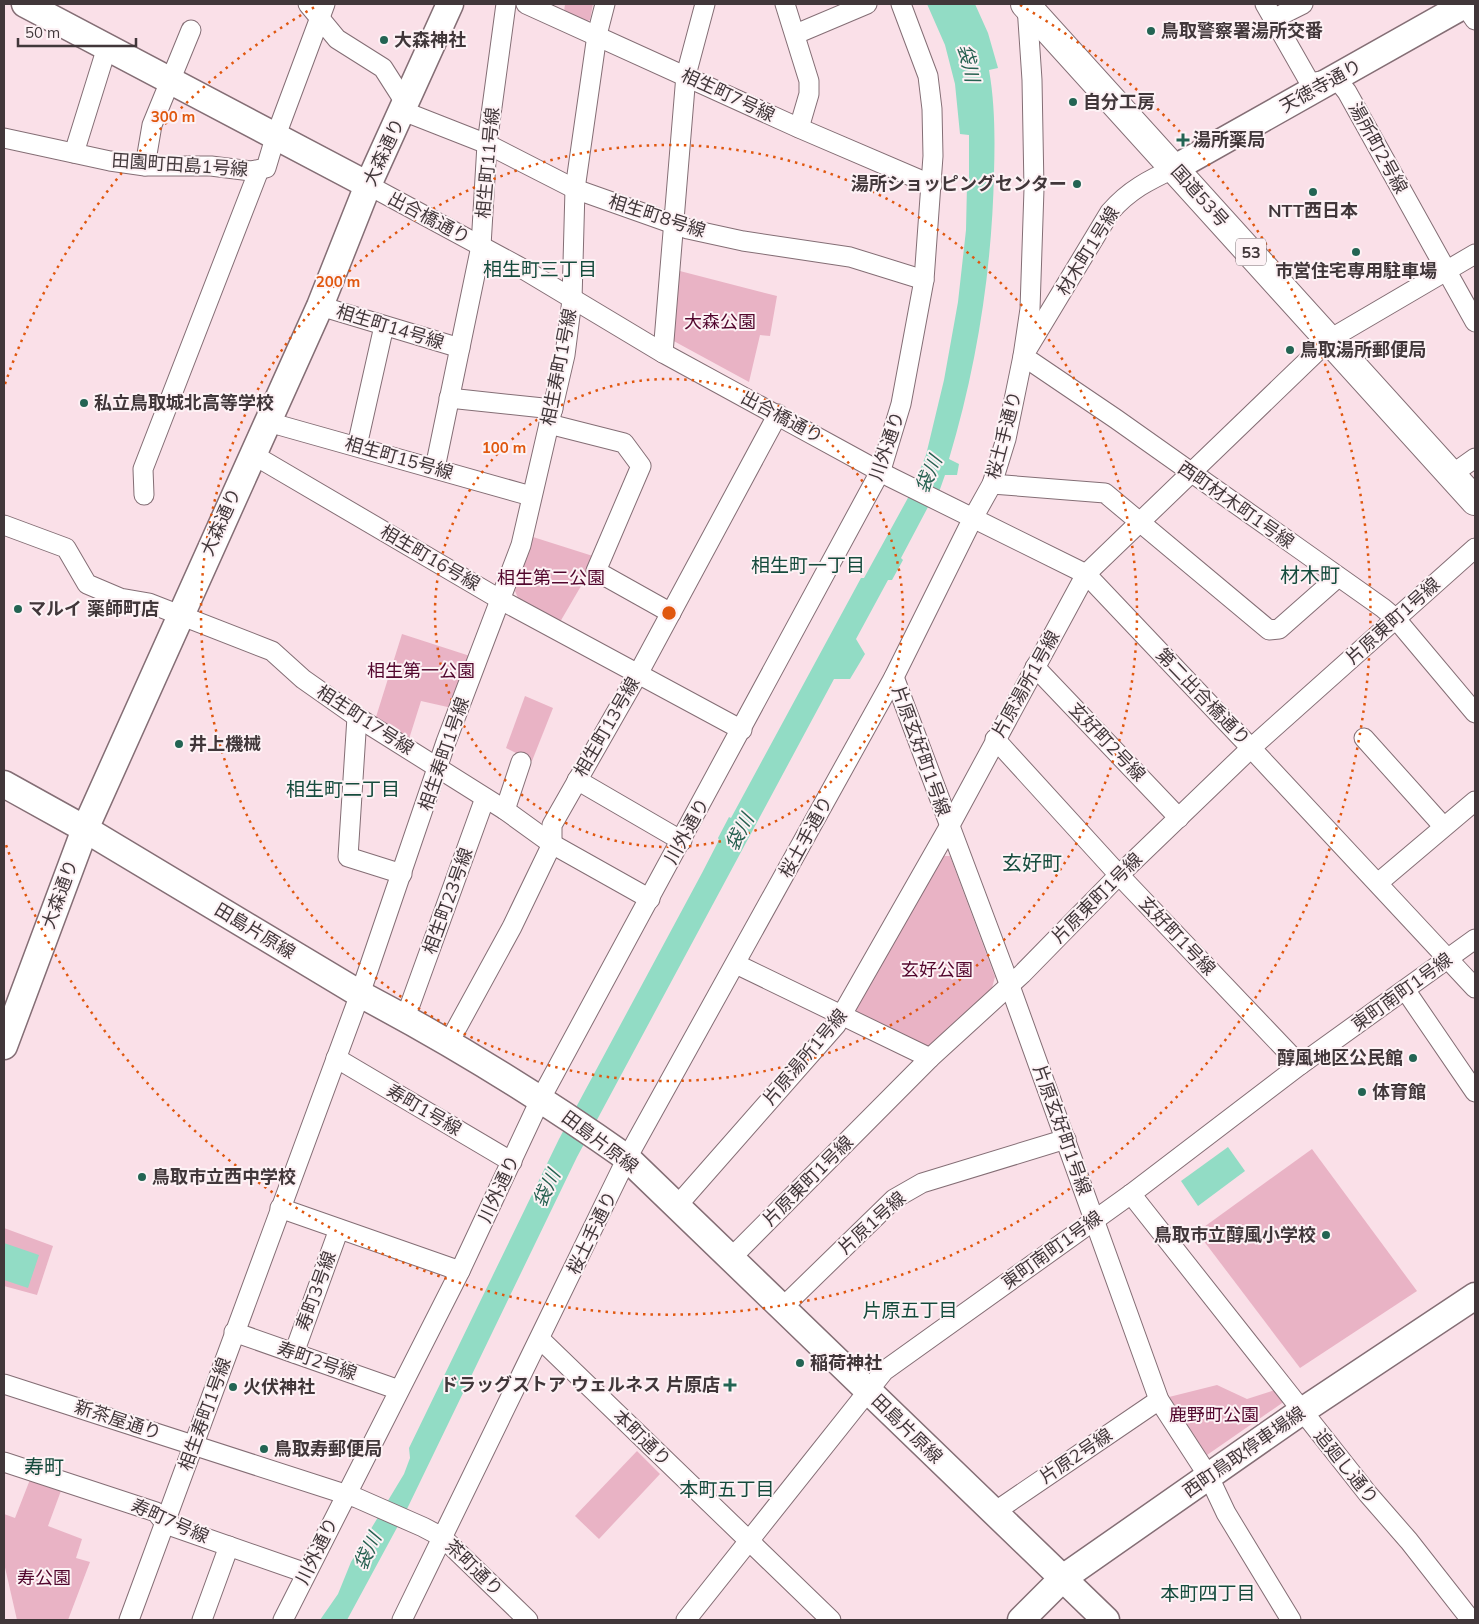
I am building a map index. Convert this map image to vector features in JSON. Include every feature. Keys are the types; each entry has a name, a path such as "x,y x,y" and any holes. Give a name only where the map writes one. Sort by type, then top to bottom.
{"highway":[{"name":"国道53号","path":"1026,5 1330,338 1475,501"}],"main road":[{"name":"出合橋通り","path":"25,4 275,138 368,185"},
{"name":"大森通り","path":"4,1046 84,829 320,306 368,185 450,4"},
{"name":"天徳寺通り","path":"1174,168 1336,78 1468,8"},
{"name":"田島片原線","path":"4,784 84,829 360,994 448,1044 604,1140 627,1158 1106,1620"},
{"name":"西町鳥取停車場線","path":"1021,1620 1063,1578 1302,1411 1475,1297"}],"street":[{"name":"相生町11号線","path":"435,468 480,246 487,144 506,4"},
{"name":"相生町7号線","path":"526,4 558,10 597,35 799,128 932,184"},
{"name":"相生寿町1号線","path":"129,1620 360,994 446,742 521,545 565,355 572,300 575,189 597,35 605,4"},
{"path":"663,352 686,75 705,4"},
{"path":"785,4 796,34 809,90 799,128"},
{"path":"796,34 868,4"},
{"name":"川外通り","path":"283,1620 460,1271 512,1162 548,1104 650,899 742,730 886,474 924,280 932,184 932,110 928,76 901,4"},
{"path":"1303,4 1269,12 1310,83 1336,78"},
{"name":"桜土手通り","path":"402,1620 627,1158 894,677 972,518 992,484 1006,439 1023,356 1030,309 1034,189 1032,80 1026,5"},
{"path":"317,9 337,39 383,68 404,108"},
{"path":"275,138 317,9"},
{"path":"145,166 152,125 191,30"},
{"path":"74,153 107,47"},
{"name":"湯所町2号線","path":"1336,78 1347,92 1475,322"},
{"name":"相生町8号線","path":"404,108 487,144 575,189 674,224 743,241 850,257 924,280"},
{"name":"田園町田島1号線","path":"4,138 145,166 212,166 259,170 266,168 275,138"},
{"name":"材木町1号線","path":"1023,356 1110,212 1123,196 1141,184 1174,168"},
{"path":"144,495 143,469 259,170"},
{"name":"出合橋通り","path":"368,185 480,246 663,352 886,474"},
{"name":"片原湯所1号線","path":"676,1207 836,1025 949,827 1086,574 1330,338 1475,254"},
{"name":"相生町14号線","path":"320,306 460,348"},
{"path":"357,446 384,326"},
{"name":"西町材木町1号線","path":"1023,356 1116,419 1396,619 1475,713"},
{"path":"449,398 551,416 624,443 641,466 596,571 671,613"},
{"name":"相生町13号線","path":"448,1044 512,927 552,844 552,825 638,674 778,414"},
{"name":"相生町15号線","path":"268,422 531,496"},
{"name":"相生町16号線","path":"252,454 501,600 742,730"},
{"path":"1451,475 1475,458"},
{"name":"第二出合橋通り","path":"886,474 1086,574 1449,958 1475,988"},
{"path":"992,484 1105,493 1269,630 1279,629 1338,577"},
{"name":"相生町17号線","path":"4,525 66,548 87,584 120,598 149,603 272,651 303,679 357,717 439,767 505,810 552,844 650,899"},
{"name":"片原東町1号線","path":"730,1259 930,1058 1010,986 1119,875 1251,748 1475,548"},
{"name":"玄好町2号線","path":"1035,667 1178,818"},
{"name":"片原玄好町1号線","path":"894,677 1010,986 1159,1400 1209,1477 1226,1513 1291,1620"},
{"path":"357,717 348,857 402,874"},
{"path":"1364,738 1443,826"},
{"name":"玄好町1号線","path":"995,739 1119,875 1300,1065"},
{"path":"505,810 521,762"},
{"path":"577,780 682,841"},
{"name":"相生町23号線","path":"410,1005 485,798"},
{"path":"1378,883 1475,800"},
{"name":"東町南町1号線","path":"686,1620 884,1370 1094,1218 1131,1194 1300,1065 1406,991 1475,939"},
{"path":"736,964 843,1014 930,1058"},
{"path":"1406,991 1475,1092"},
{"name":"寿町1号線","path":"336,1058 512,1162"},
{"name":"片原1号線","path":"782,1309 894,1199 922,1183 1066,1139"},
{"name":"追廻し通り","path":"1131,1194 1302,1411 1471,1620"},
{"path":"280,1208 460,1271"},
{"name":"寿町3号線","path":"294,1353 339,1229"},
{"name":"寿町2号線","path":"234,1332 399,1390"},
{"name":"本町通り","path":"540,1339 831,1620"},
{"name":"新茶屋通り","path":"4,1384 346,1494"},
{"name":"片原2号線","path":"993,1513 1159,1400"},
{"name":"寿町7号線","path":"4,1462 156,1512 164,1522 306,1573"},
{"name":"茶町通り","path":"346,1494 442,1536 528,1620"},
{"path":"202,1620 229,1546"}],"green space":[{"path":"565,4 593,4 590,20 585,22 564,12"},
{"name":"大森公園","path":"676,270 777,296 770,336 760,335 749,382 670,339"},
{"name":"相生第二公園","path":"533,537 596,557 560,622 518,598 515,591"},
{"name":"相生第一公園","path":"402,634 470,656 452,708 421,701 409,739 376,717"},
{"path":"525,696 553,708 532,761 506,748"},
{"name":"玄好公園","path":"942,856 950,856 995,977 992,988 933,1047 922,1047 857,1015 856,1007"},
{"path":"1312,1149 1417,1291 1300,1368 1197,1232"},
{"path":"4,1228 53,1246 37,1295 4,1286"},
{"name":"鹿野町公園","path":"1217,1385 1247,1399 1275,1390 1285,1401 1207,1455 1169,1397"},
{"path":"637,1451 660,1474 599,1539 575,1516"},
{"name":"寿公園","path":"31,1477 62,1488 48,1526 82,1539 76,1558 90,1562 68,1620 17,1620 4,1563 4,1514 15,1518"}],"water":[{"name":"袋川","path":"927,4 975,4 988,33 998,68 989,70 994,134 993,209 990,245 975,353 968,389 949,459 959,464 957,475 945,475 933,509 928,507 901,558 903,560 892,580 888,580 856,639 865,654 850,679 834,679 577,1157 406,1511 347,1620 320,1620 338,1594 351,1562 404,1474 410,1458 409,1448 559,1139 702,873 729,817 731,818 861,578 864,578 909,496 926,455 944,380 958,302 966,230 967,184 969,184 969,135 960,134 955,84 945,45"},
{"path":"1228,1147 1245,1171 1198,1206 1181,1181"},
{"path":"4,1243 39,1255 28,1288 4,1280"}],"place":[{"name":"鳥取警察署湯所交番","path":"1151,31"},
{"name":"大森神社","path":"384,40"},
{"name":"自分工房","path":"1073,102"},
{"name":"湯所薬局","path":"1183,140"},
{"name":"湯所ショッピングセンター","path":"1077,184"},
{"name":"NTT西日本","path":"1313,192"},
{"name":"市営住宅専用駐車場","path":"1356,252"},
{"name":"鳥取湯所郵便局","path":"1290,350"},
{"name":"私立鳥取城北高等学校","path":"84,403"},
{"name":"マルイ 薬師町店","path":"18,609"},
{"name":"井上機械","path":"179,744"},
{"name":"醇風地区公民館","path":"1413,1058"},
{"name":"体育館","path":"1362,1092"},
{"name":"鳥取市立西中学校","path":"142,1177"},
{"name":"鳥取市立醇風小学校","path":"1326,1235"},
{"name":"稲荷神社","path":"800,1363"},
{"name":"ドラッグストア ウェルネス 片原店","path":"730,1385"},
{"name":"火伏神社","path":"233,1387"},
{"name":"鳥取寿郵便局","path":"264,1449"}],"district":[{"name":"相生町三丁目","path":"540,269"},
{"name":"相生町一丁目","path":"808,565"},
{"name":"材木町","path":"1310,575"},
{"name":"相生町二丁目","path":"343,789"},
{"name":"玄好町","path":"1032,863"},
{"name":"片原五丁目","path":"910,1310"},
{"name":"寿町","path":"44,1467"},
{"name":"本町五丁目","path":"727,1489"},
{"name":"本町四丁目","path":"1208,1593"}]}
